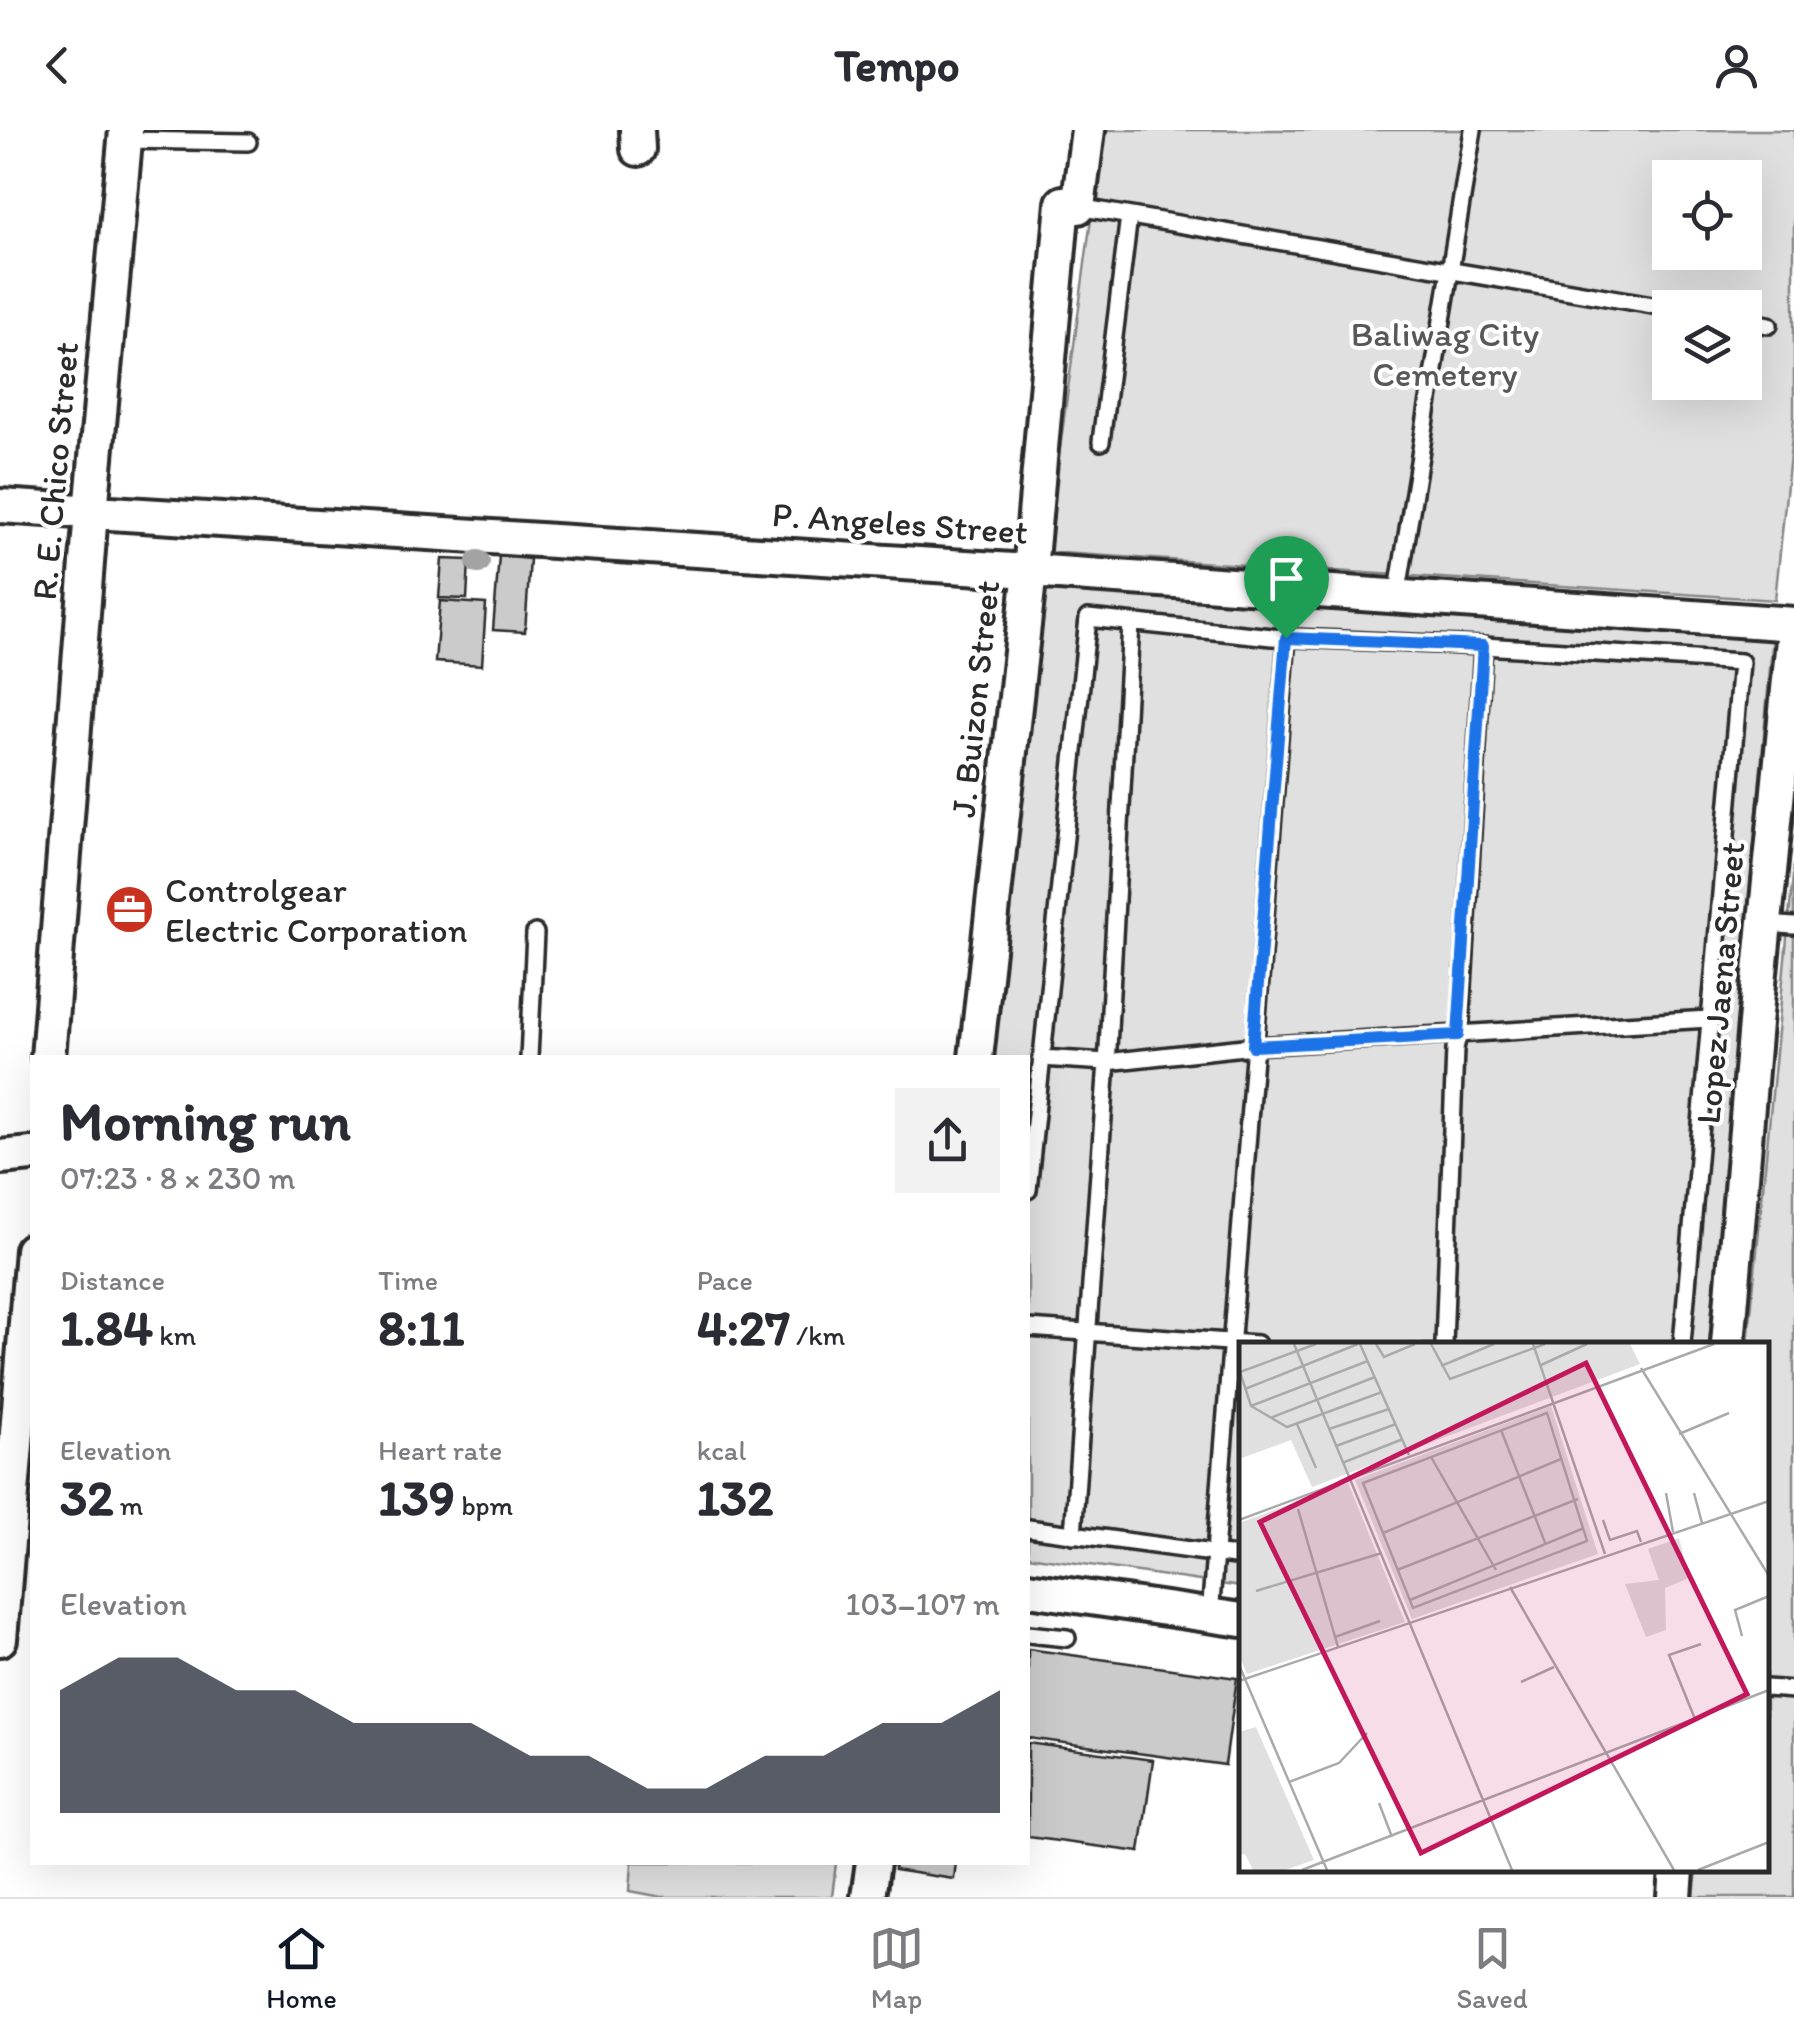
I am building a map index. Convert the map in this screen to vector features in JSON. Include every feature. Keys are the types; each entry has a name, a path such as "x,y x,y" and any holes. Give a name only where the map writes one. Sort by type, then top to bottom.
{"street":[{"name":"J. Buizon Street","path":"976,1055 1030,571 1063,203 1078,207 1088,130"},
{"name":"R. E. Chico Street","path":"48,1055 91,512 126,135"},
{"name":"P. Angeles Street","path":"0,506 1030,571 1794,626"},
{"name":"Lopez Jaena Street","path":"1728,1342 1780,925 1794,626"},
{"path":"0,1156 30,1154"},
{"path":"12,1622 30,1287"},
{"path":"1030,1590 1226,1618"},
{"path":"868,1897 873,1865"},
{"path":"1674,1897 1677,1872"}],"lane":[{"path":"1397,597 1473,130"},
{"path":"126,135 248,142"},
{"path":"1078,207 1652,305"},
{"path":"1101,442 1129,216"},
{"path":"1762,324 1769,325"},
{"path":"1226,1618 1214,1552 1288,590"},
{"path":"1030,1160 1036,1068 1088,618 1286,638 1742,662 1682,1342"},
{"path":"1073,1535 1106,1062 1130,623"},
{"path":"1444,1342 1458,1035 1483,646"},
{"path":"530,1055 535,933"},
{"path":"1036,1068 1253,1046 1709,1019"},
{"path":"1030,1328 1239,1343"},
{"path":"1030,1528 1239,1556"},
{"path":"1030,1634 1067,1638"},
{"path":"1769,1688 1794,1690"}],"green space":[{"name":"Baliwag City Cemetery","path":"1103,130 1794,130 1794,417 1775,600 1046,552"},
{"path":"1045,588 1773,635 1709,1342 1239,1342 1239,1587 1030,1556 1030,1055 988,1055"},
{"path":"1794,865 1794,1897 1694,1897 1697,1872 1769,1872 1769,1342 1748,1342"},
{"path":"632,1865 836,1865 832,1897 662,1897 630,1891"}],"building":[{"path":"499,556 530,559 525,632 493,630"},
{"path":"442,559 469,560 467,599 439,598"},
{"path":"440,601 486,604 482,665 435,662"},
{"path":"1030,1649 1237,1678 1225,1765 1030,1738"},
{"path":"1030,1743 1153,1760 1140,1852 1030,1837"},
{"path":"895,1865 956,1865 954,1879 894,1870"}],"place":[{"name":"Controlgear Electric Corporation","path":"130,910"}],"route":[{"path":"1286,638 1483,646 1458,1035 1253,1046 1286,638"}]}
